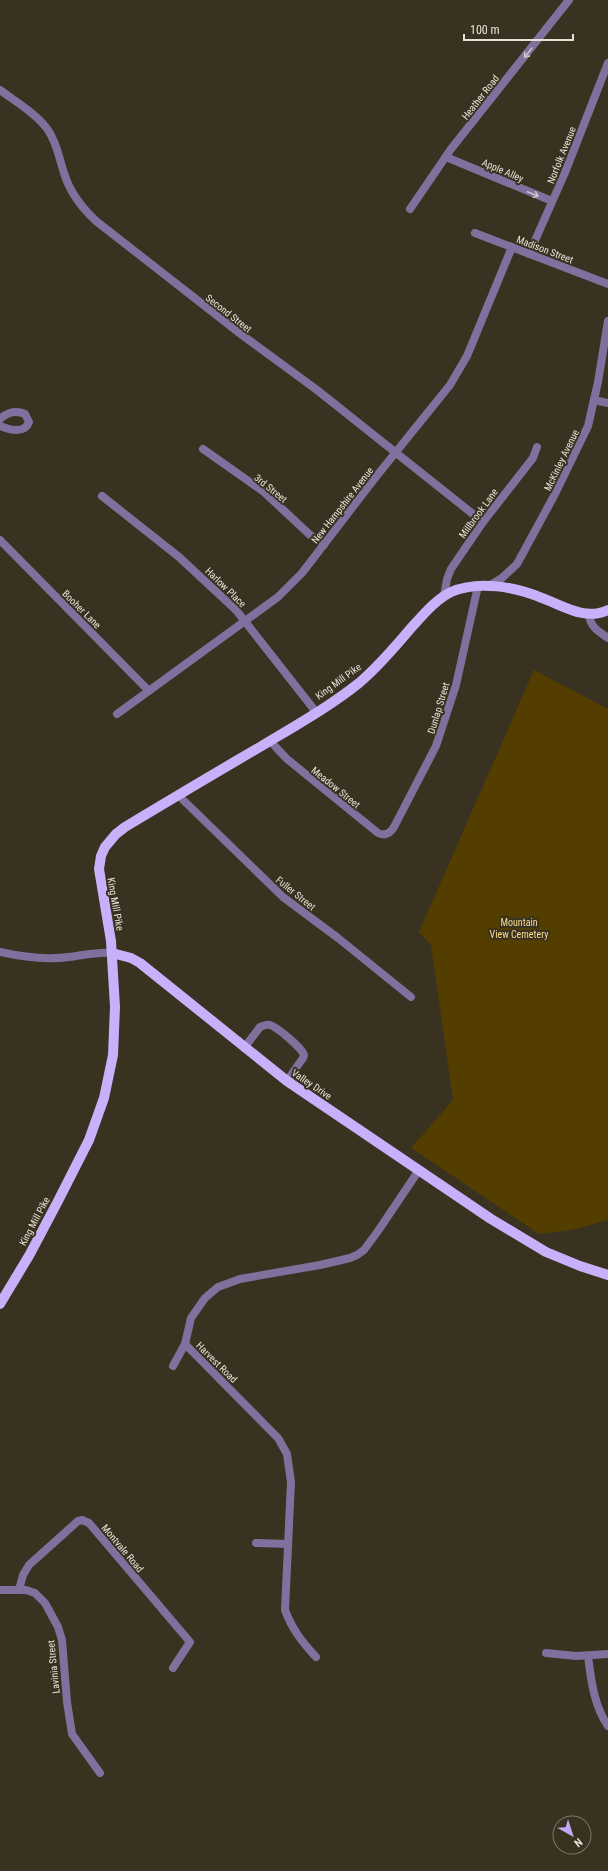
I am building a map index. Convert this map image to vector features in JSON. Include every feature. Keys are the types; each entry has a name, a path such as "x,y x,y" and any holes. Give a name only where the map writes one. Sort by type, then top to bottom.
{"main road":[{"name":"King Mill Pike","path":"0,1304 30,1254 58,1201 88,1140 104,1098 113,1055 115,1038 115,1007 112,953 99,879 101,856 104,847 116,834 178,795 270,741 358,683 371,672 426,611 444,596 456,591 478,586 489,586 524,592 575,612 589,614"},
{"path":"589,614 608,610"},
{"name":"Valley Drive","path":"112,953 131,958 140,963 287,1081 519,1236 563,1260 608,1276"}],"street":[{"name":"Heather Road","path":"410,209 446,157 568,0"},
{"name":"Norfolk Avenue","path":"529,254 608,63"},
{"name":"Second Street","path":"0,90 47,128 57,148 71,193 96,222 242,335 317,390 483,522"},
{"name":"Apple Alley","path":"446,157 552,201"},
{"name":"Madison Street","path":"475,233 608,284"},
{"name":"New Hampshire Avenue","path":"117,714 246,621 289,587 324,545 395,453 444,394 458,372 472,344 512,247"},
{"name":"McKinley Avenue","path":"489,586 511,571 528,546 588,426 608,321"},
{"path":"594,400 608,403"},
{"path":"0,419 8,413 20,412 28,418 29,422 25,428 14,430 0,426"},
{"name":"Millbrook Lane","path":"444,596 447,579 451,569 483,522 533,458 537,447"},
{"name":"3rd Street","path":"203,449 264,492 309,534 324,545"},
{"name":"Harlow Place","path":"102,496 179,557 246,621 316,712"},
{"name":"Booher Lane","path":"0,540 149,691"},
{"name":"Dunlap Street","path":"394,827 425,770 442,729 456,685 478,586"},
{"path":"589,614 589,620 593,628 608,638"},
{"name":"Meadow Street","path":"270,741 298,768 378,833 389,833 394,827"},
{"name":"Fuller Street","path":"178,795 283,897 411,997"},
{"name":"Valley Drive","path":"0,952 55,958 100,952 112,953"},
{"path":"244,1048 260,1027 264,1025 272,1026 300,1048 304,1055 287,1081"},
{"name":"Harvest Road","path":"316,1657 290,1625 285,1610 291,1482 287,1454 278,1438 185,1344 191,1318 205,1298 218,1286 240,1279 320,1265 350,1258 364,1250 419,1170"},
{"path":"173,1366 185,1344"},
{"name":"Montvale Road","path":"19,1590 23,1574 29,1566 78,1521 82,1520 89,1523 190,1642 173,1668"},
{"path":"256,1543 288,1544"},
{"name":"Lavinia Street","path":"0,1590 26,1590 39,1596 45,1603 58,1627 62,1640 67,1702 72,1734 100,1773"},
{"path":"546,1653 588,1656 608,1654"},
{"path":"588,1656 593,1690 600,1711 608,1726"}],"green space":[{"name":"Mountain View Cemetery","path":"534,670 608,709 608,1220 571,1230 539,1234 411,1148 453,1100 431,945 419,932"}]}
